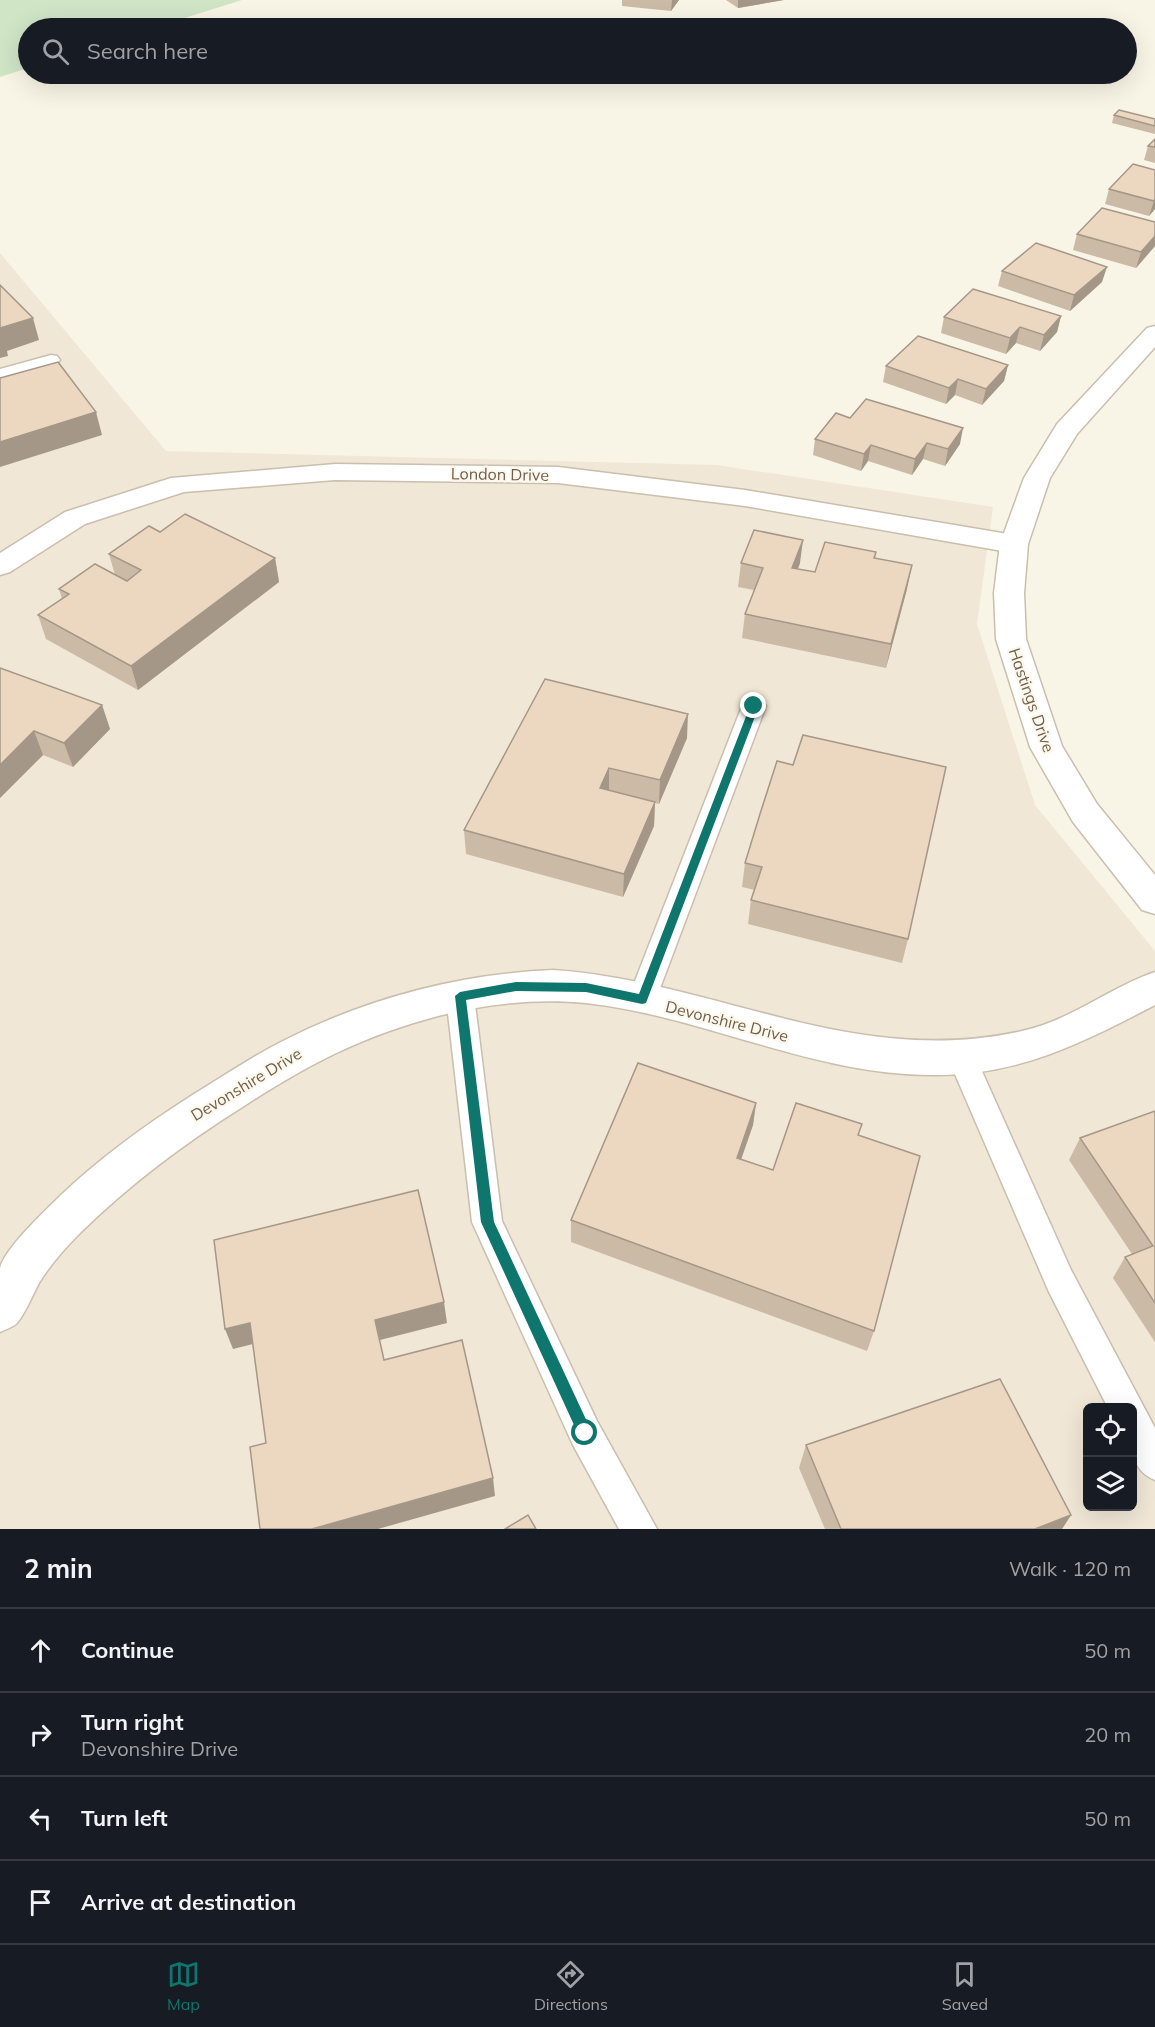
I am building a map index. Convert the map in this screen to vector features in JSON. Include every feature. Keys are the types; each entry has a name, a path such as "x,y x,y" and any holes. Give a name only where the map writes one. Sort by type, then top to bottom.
{"street":[{"name":"Hastings Drive","path":"1155,333 1066,430 1037,478 1014,544 1009,593 1011,639 1046,747 1085,813 1155,900"},
{"name":"London Drive","path":"0,566 75,518 181,484 335,472 558,476 745,498 1014,544"},
{"name":"Devonshire Drive","path":"0,1310 36,1251 84,1201 186,1120 298,1052 370,1021 460,996 516,987 586,988 642,999 847,1052 901,1058 962,1058 1024,1047 1077,1027 1155,987"}],"lane":[{"path":"0,375 51,360"},
{"path":"642,999 754,706"},
{"path":"460,996 487,1222 585,1433 639,1529"},
{"path":"962,1058 1060,1281 1138,1422 1155,1463"}],"shaded area":[{"path":"0,253 166,451 717,465 993,507 977,624 1035,805 1155,951 1155,1529 0,1529"}],"green space":[{"path":"0,0 242,0 185,18 18,18 18,71 0,77"}],"building":[{"path":"1119,110 1155,119 1155,126 1114,115"},
{"path":"1155,139 1155,147 1148,146"},
{"path":"1133,164 1155,170 1154,201 1109,189"},
{"path":"1102,208 1155,222 1155,236 1141,252 1077,234"},
{"path":"1036,243 1107,267 1074,295 1002,271"},
{"path":"0,285 33,318 0,328"},
{"path":"973,289 1061,316 1044,335 1020,327 1010,338 944,317"},
{"path":"918,336 1008,365 986,389 958,379 949,388 886,366"},
{"path":"58,362 96,412 0,442 0,378"},
{"path":"866,399 963,428 948,449 927,443 915,459 871,445 864,454 815,439 836,413 850,418"},
{"path":"185,514 275,558 131,666 38,615 69,594 59,589 95,564 127,581 141,570 109,554 149,526 160,532"},
{"path":"754,530 803,540 792,568 815,572 825,542 876,552 874,558 912,565 891,644 745,614 763,568 741,563"},
{"path":"0,668 102,705 64,743 34,731 0,765"},
{"path":"545,679 688,714 660,780 609,768 600,788 655,802 624,874 464,830"},
{"path":"803,735 946,767 908,939 751,900 762,867 745,863 760,814 777,761 793,765"},
{"path":"638,1063 756,1103 737,1158 773,1170 796,1103 862,1124 858,1135 920,1156 874,1331 571,1220"},
{"path":"1155,1111 1155,1303 1125,1257 1153,1246 1080,1138"},
{"path":"418,1190 444,1302 375,1320 384,1360 462,1340 493,1478 312,1529 260,1529 250,1447 266,1443 250,1323 225,1329 214,1240"},
{"path":"1000,1379 1071,1515 1035,1529 841,1529 806,1445"},
{"path":"528,1515 536,1529 505,1529"}],"route":[{"path":"585,1433 487,1222 460,996 516,987 586,988 642,999 754,706"}]}
